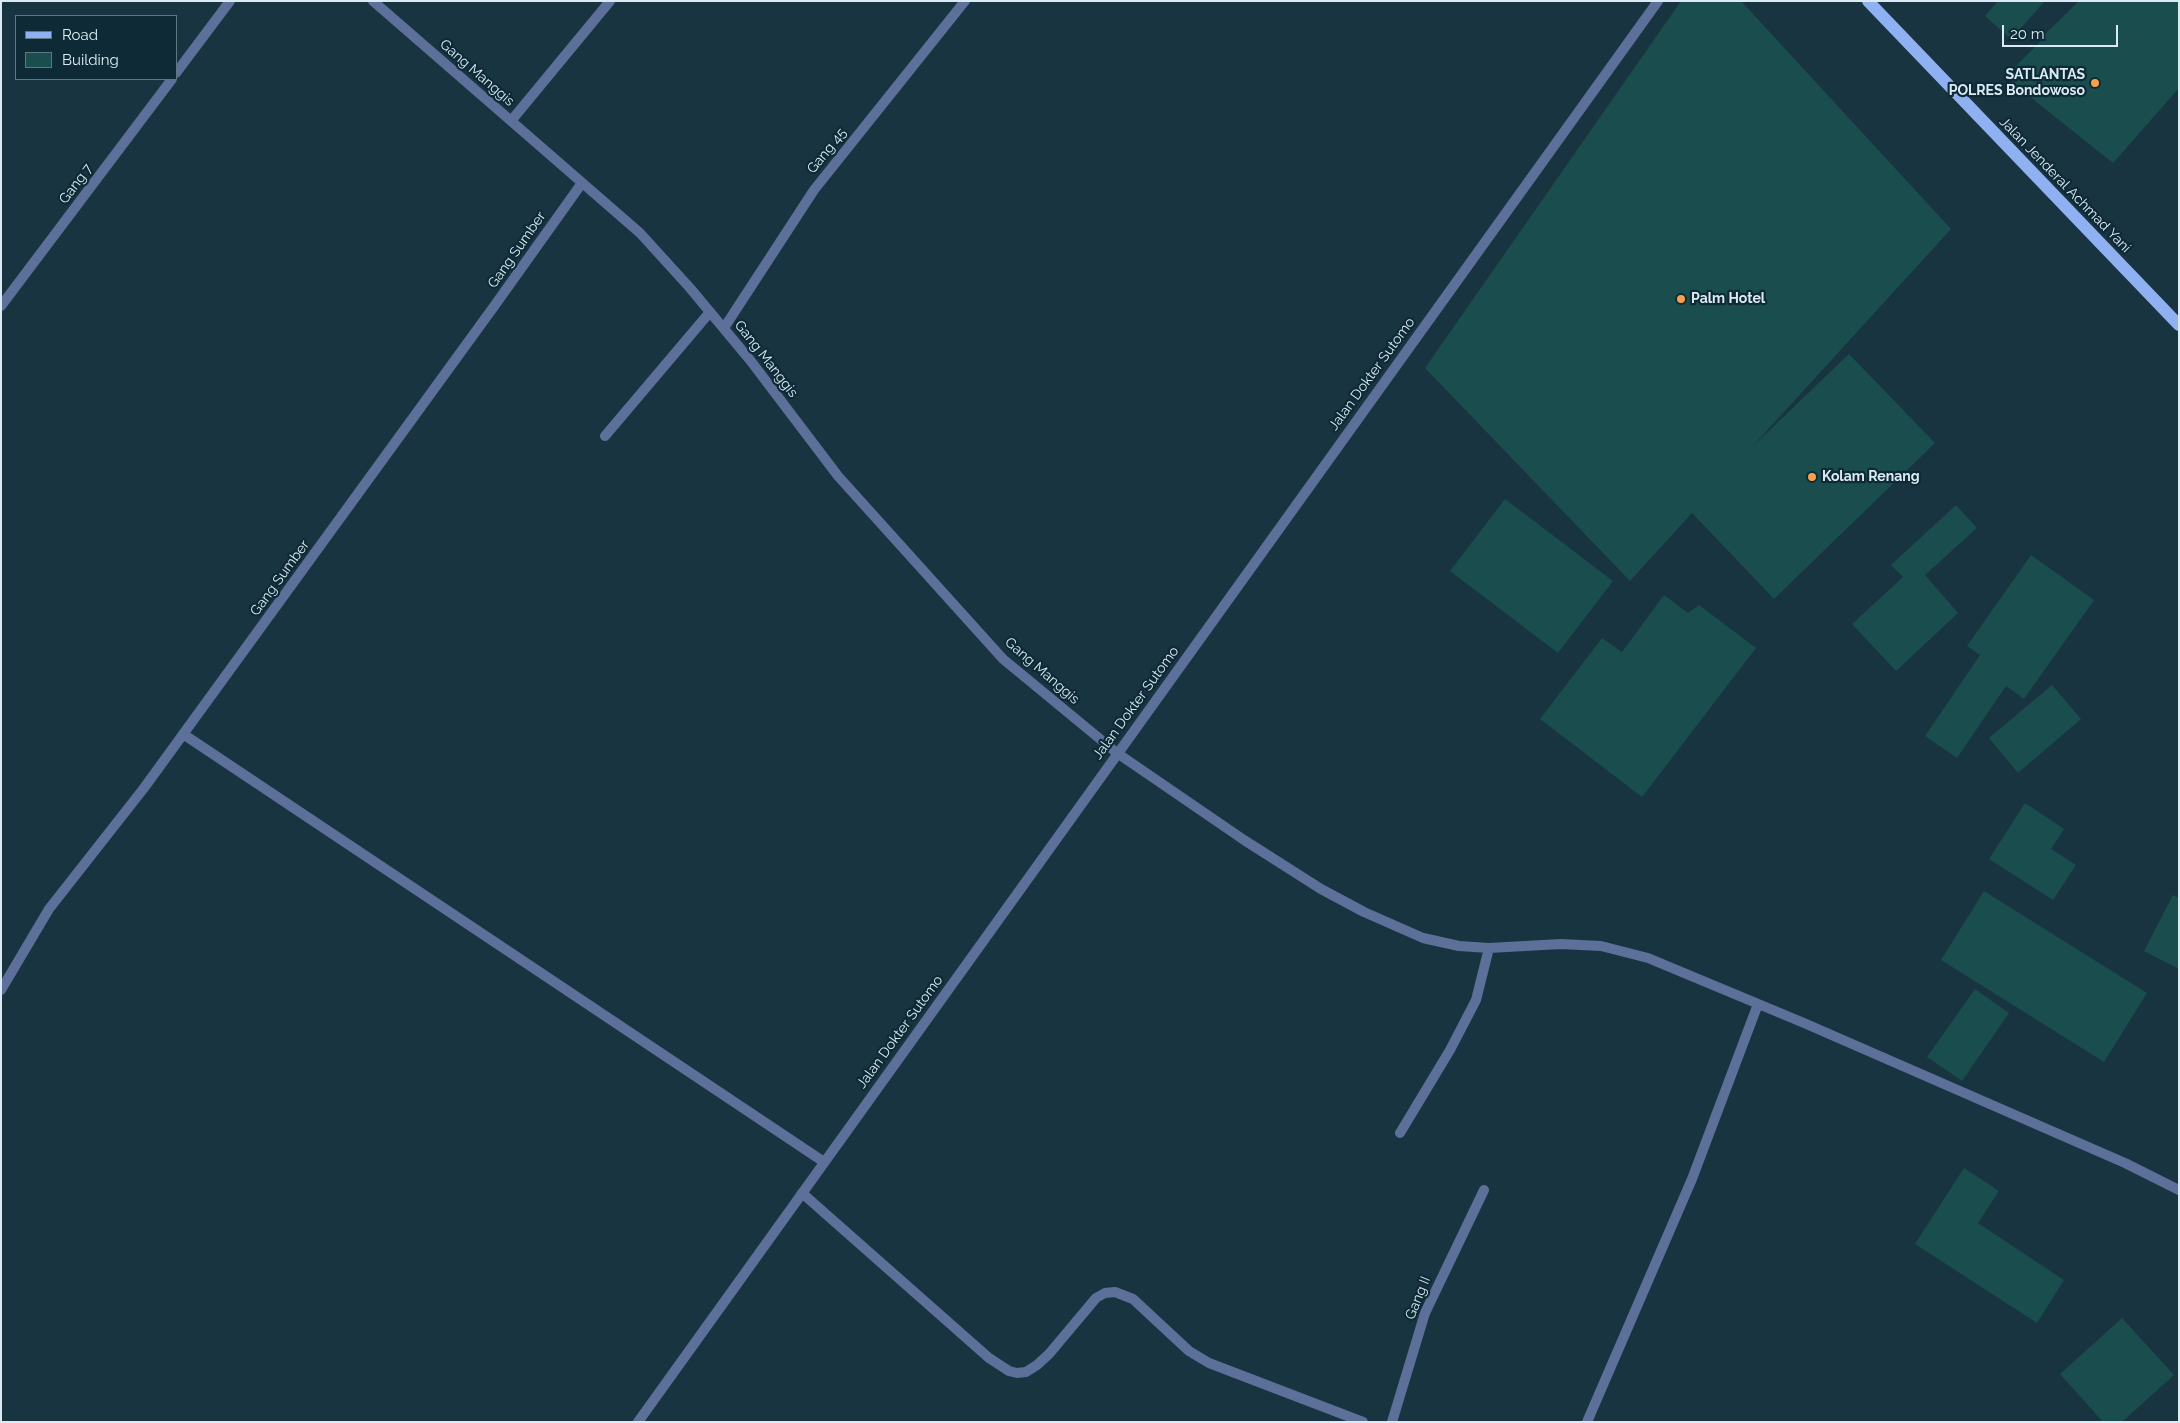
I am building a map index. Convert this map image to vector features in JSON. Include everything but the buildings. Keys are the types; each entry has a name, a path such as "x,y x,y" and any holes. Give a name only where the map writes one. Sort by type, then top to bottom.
{"main road":[{"name":"Jalan Jenderal Achmad Yani","path":"1868,1 2179,325"}],"street":[{"path":"178,70 230,1"},
{"name":"Gang Manggis","path":"372,1 640,233 724,328 838,476 1003,658 1117,753 1244,840 1321,889 1364,912 1423,938 1459,946 1489,948 1561,944 1601,946 1648,958 2126,1163 2179,1190"},
{"path":"511,121 610,1"},
{"name":"Gang 45","path":"724,328 814,190 964,1"},
{"name":"Jalan Dokter Sutomo","path":"638,1422 1658,1"},
{"name":"Gang 7","path":"1,306 171,80"},
{"name":"Gang Sumber","path":"1,990 48,909 144,788 582,182"},
{"path":"604,436 710,312"},
{"path":"183,734 824,1162"},
{"path":"1400,1133 1450,1050 1476,1000 1489,948"},
{"path":"1587,1422 1692,1178 1758,1004"},
{"name":"Gang II","path":"1392,1422 1425,1313 1484,1190"},
{"path":"802,1193 989,1358 1009,1371 1017,1373 1026,1372 1037,1365 1049,1354 1096,1298 1115,1292 1133,1299 1189,1351 1209,1363 1363,1422"}],"place":[{"name":"SATLANTAS POLRES Bondowoso","path":"2095,83"},
{"name":"Palm Hotel","path":"1681,299"},
{"name":"Kolam Renang","path":"1812,477"}]}
